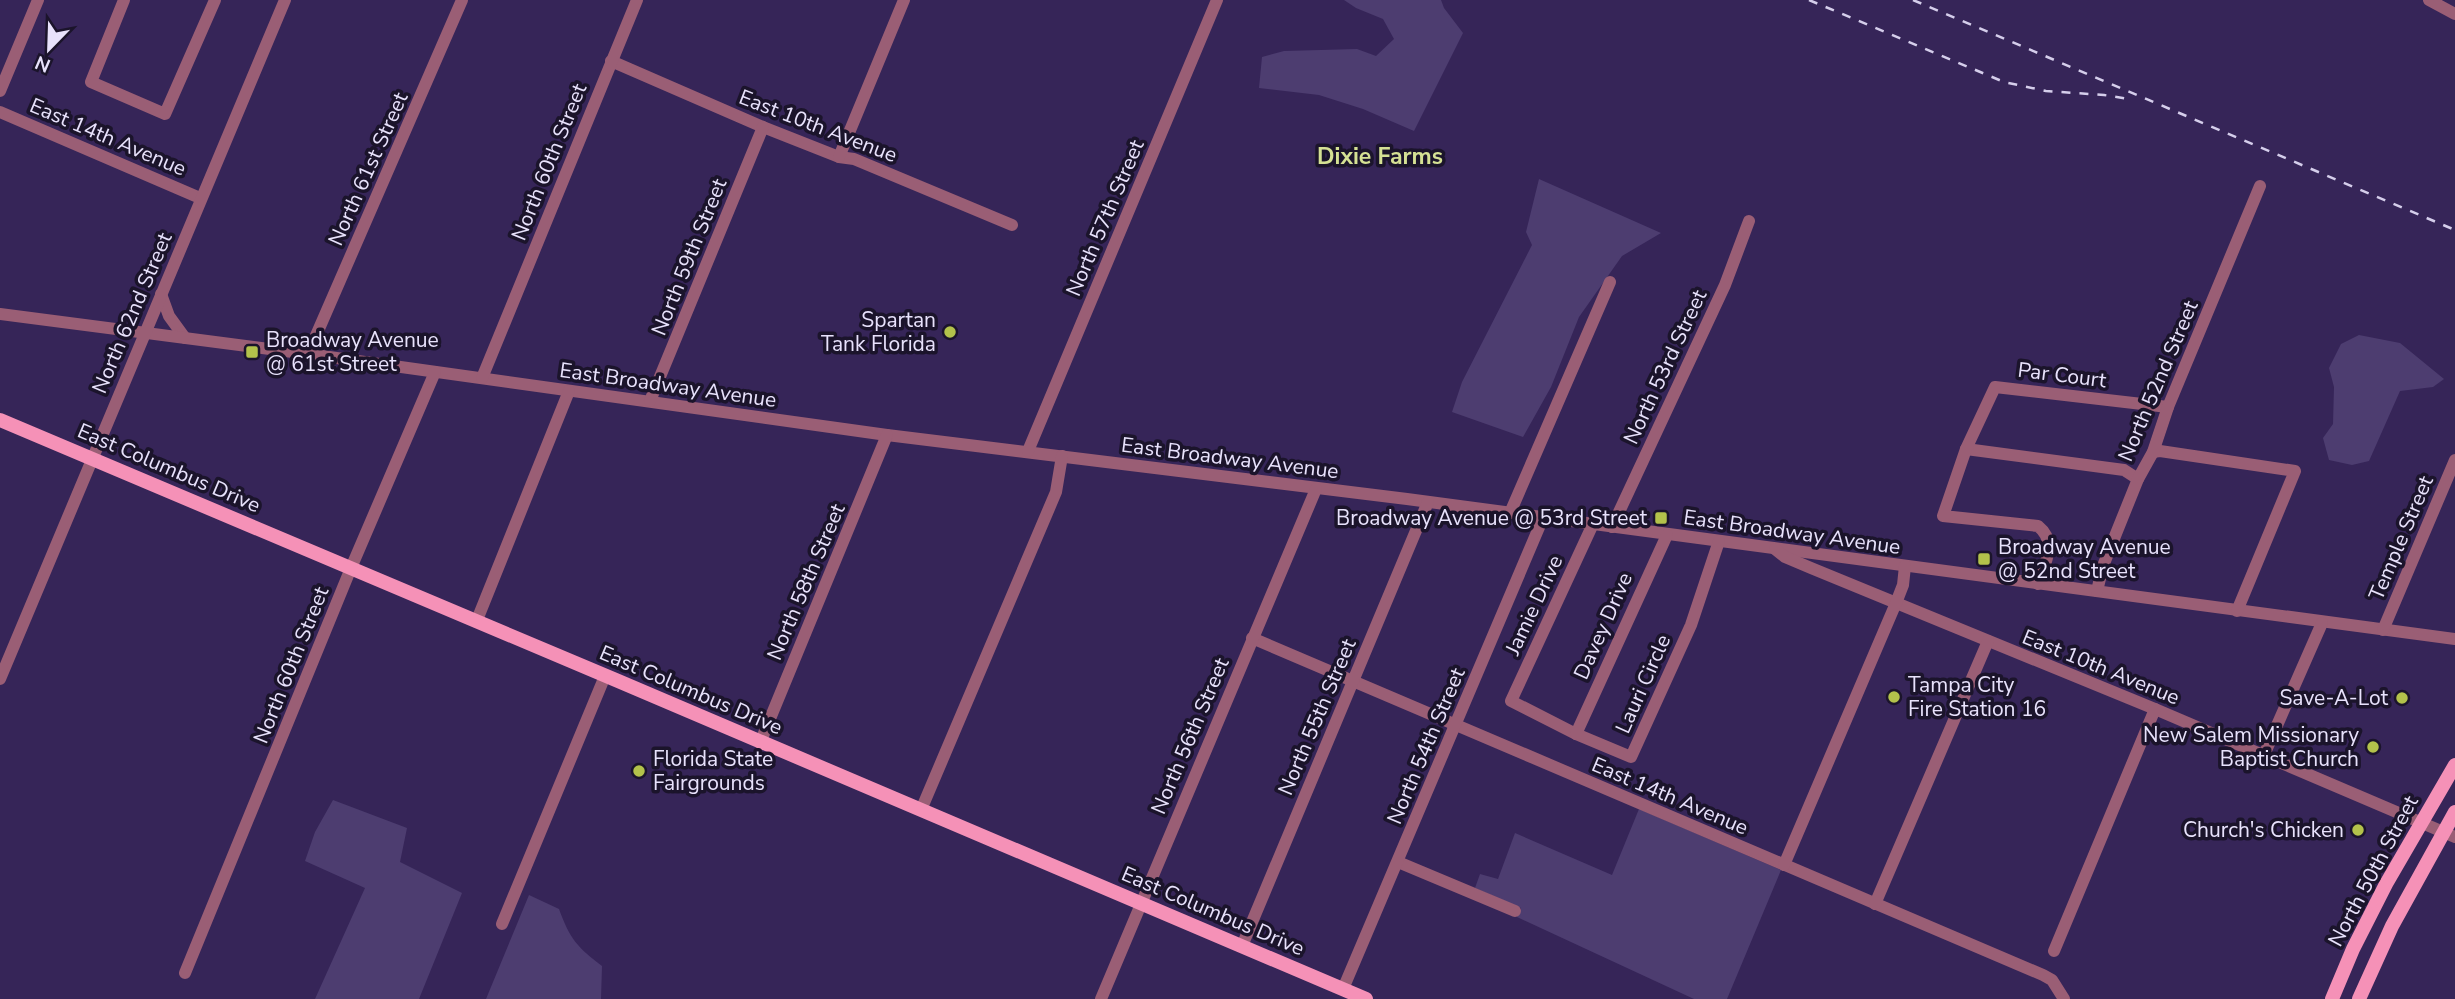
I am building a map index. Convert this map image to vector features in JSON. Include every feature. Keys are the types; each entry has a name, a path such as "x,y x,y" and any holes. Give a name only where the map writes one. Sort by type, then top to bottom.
{"main road":[{"name":"East Columbus Drive","path":"0,420 1366,999"},
{"name":"North 50th Street","path":"2332,999 2370,915 2455,765"},
{"name":"North 50th Street","path":"2359,999 2392,926 2449,834 2455,812"}],"street":[{"path":"0,92 38,0"},
{"path":"124,0 91,82 165,114 215,0"},
{"name":"North 62nd Street","path":"0,680 285,0"},
{"name":"North 61st Street","path":"308,354 462,0"},
{"name":"North 60th Street","path":"482,378 637,0"},
{"path":"839,157 904,0"},
{"name":"North 57th Street","path":"1028,451 1217,0"},
{"path":"2429,0 2455,14"},
{"name":"East 10th Avenue","path":"611,61 763,127 839,157 854,159 1012,225"},
{"name":"East 14th Avenue","path":"0,112 200,198"},
{"name":"North 59th Street","path":"650,401 763,127"},
{"name":"North 52nd Street","path":"2097,591 2138,479 2153,452 2168,407 2260,186"},
{"name":"North 53rd Street","path":"1612,527 1725,285 1749,221"},
{"path":"1510,513 1610,282"},
{"path":"161,294 169,316 185,338"},
{"name":"East Broadway Avenue","path":"0,314 887,435 1773,547 2455,639"},
{"name":"North 60th Street","path":"185,973 351,568 435,372"},
{"name":"Par Court","path":"2038,584 2050,551 2050,541 2046,532 2038,526 1943,516 1966,449 1995,387 2168,407"},
{"path":"477,620 569,391"},
{"name":"North 58th Street","path":"760,743 887,435"},
{"path":"1966,449 2124,470 2138,479"},
{"path":"2153,452 2161,450 2295,471 2237,611"},
{"path":"921,810 1056,492 1062,456"},
{"name":"Temple Street","path":"2383,630 2455,460"},
{"name":"North 56th Street","path":"1101,999 1316,489"},
{"name":"North 55th Street","path":"1242,946 1427,502"},
{"name":"North 54th Street","path":"1343,989 1543,518"},
{"name":"Jamie Drive","path":"1511,701 1592,524"},
{"name":"Davey Drive","path":"1576,734 1667,535"},
{"name":"Lauri Circle","path":"1511,701 1576,734 1631,757 1691,625 1720,541"},
{"name":"East 10th Avenue","path":"1773,547 1785,557 2155,709 2449,834"},
{"path":"1784,865 1896,603 1903,585 1905,566"},
{"path":"2264,755 2322,623"},
{"name":"East 14th Avenue","path":"1252,638 2043,975 2052,980 2064,999"},
{"path":"1875,904 1988,641"},
{"path":"502,924 606,676"},
{"path":"2054,951 2155,709"},
{"path":"1398,862 1514,911"}],"shaded area":[{"path":"1344,0 1441,0 1463,33 1414,131 1363,109 1319,95 1259,88 1262,57 1284,51 1357,49 1376,56 1394,39 1383,19"},
{"path":"1539,179 1661,233 1622,256 1579,317 1551,387 1523,437 1452,412 1462,382 1532,245 1526,232"},
{"path":"2359,335 2400,343 2444,379 2433,387 2400,391 2369,461 2352,465 2329,460 2323,438 2333,424 2334,387 2329,368 2341,344"},
{"path":"333,800 407,828 400,862 462,893 419,999 315,999 365,888 305,861 315,832"},
{"path":"1639,809 1781,870 1727,999 1694,999 1517,917 1521,908 1475,888 1480,874 1498,879 1515,833 1612,875"},
{"path":"529,895 559,909 575,942 602,966 601,999 486,999"}],"railway":[{"path":"1809,0 2004,82 2046,91 2129,99"},
{"path":"1913,0 2455,230"}],"place":[{"name":"Spartan Tank Florida","path":"950,332"},
{"name":"Broadway Avenue @ 61st Street","path":"252,352"},
{"name":"Broadway Avenue @ 53rd Street","path":"1661,518"},
{"name":"Broadway Avenue @ 52nd Street","path":"1984,559"},
{"name":"Tampa City Fire Station 16","path":"1894,697"},
{"name":"Save-A-Lot","path":"2402,698"},
{"name":"New Salem Missionary Baptist Church","path":"2373,747"},
{"name":"Florida State Fairgrounds","path":"639,771"},
{"name":"Church's Chicken","path":"2358,830"}],"district":[{"name":"Dixie Farms","path":"1380,156"}]}
